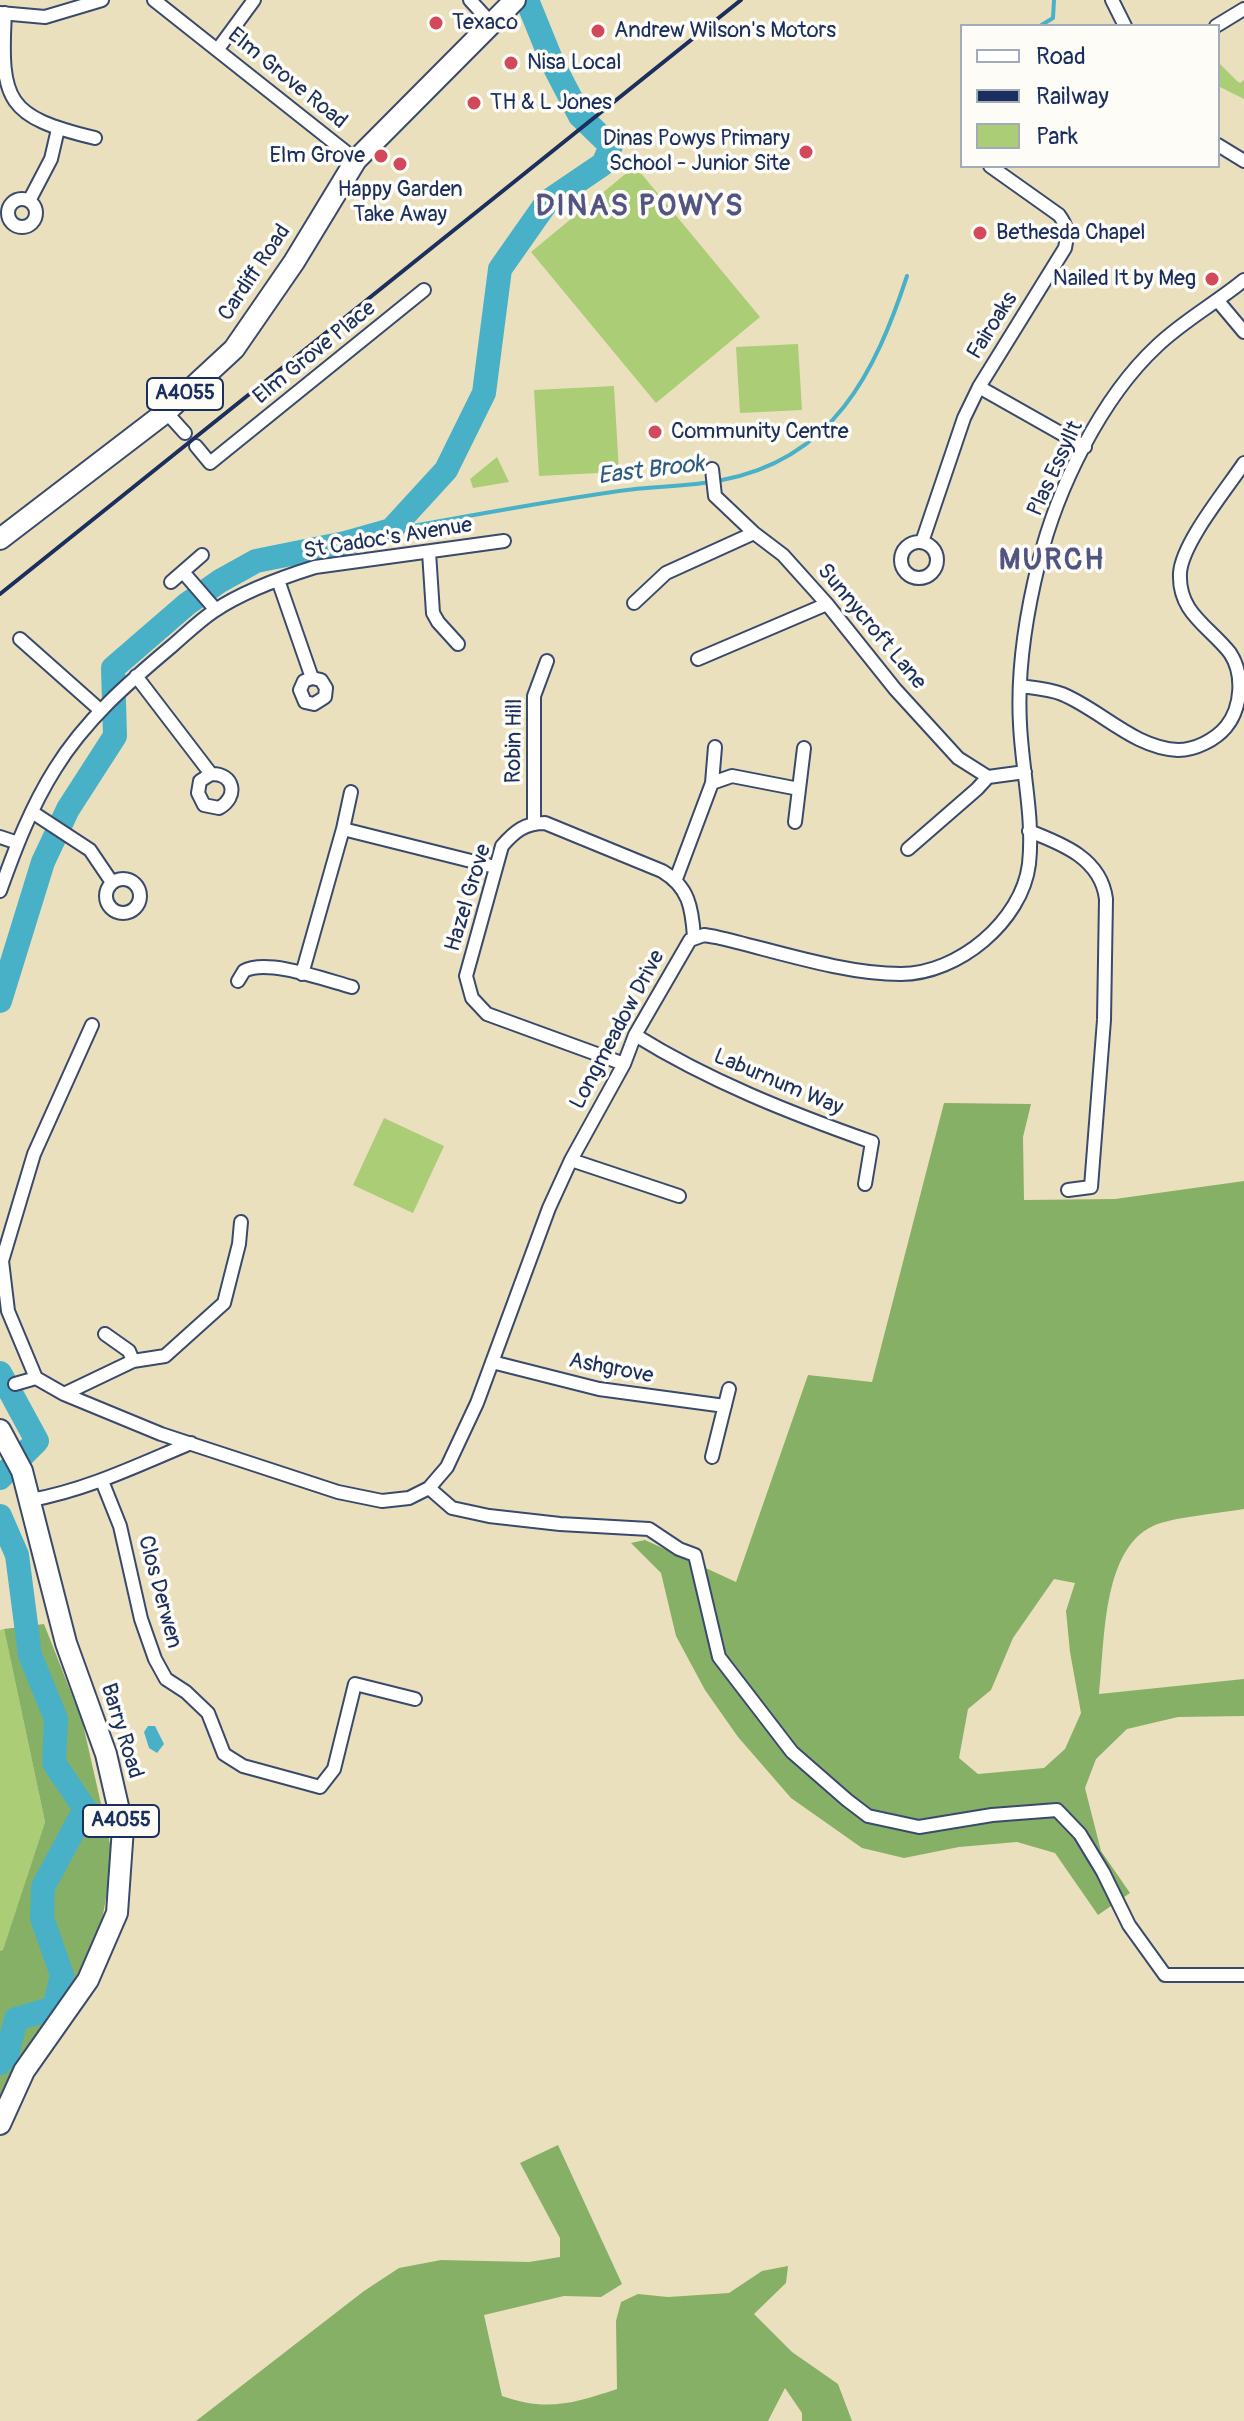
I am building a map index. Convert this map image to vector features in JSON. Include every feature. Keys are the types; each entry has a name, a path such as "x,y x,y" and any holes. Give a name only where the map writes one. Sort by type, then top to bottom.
{"main road":[{"name":"Cardiff Road","path":"0,539 166,412 234,349 294,262 356,160 514,2"},
{"name":"Barry Road","path":"0,1430 22,1471 31,1500 66,1643 106,1754 123,1828 117,1913 88,1980 24,2071 0,2124"}],"street":[{"path":"95,138 58,129 17,105 4,81 3,13 45,17 102,0"},
{"name":"Elm Grove Road","path":"154,0 356,160"},
{"path":"218,49 254,0"},
{"path":"470,0 492,24"},
{"path":"1112,0 1124,24"},
{"path":"1219,24 1244,9"},
{"path":"29,201 51,159 58,129"},
{"path":"1220,146 1244,161"},
{"name":"Fairoaks","path":"922,542 964,418 979,387 1065,248 1068,232 1059,215 993,168"},
{"name":"Plas Essyllt","path":"1029,831 1020,724 1022,653 1039,561 1060,499 1111,400 1143,360 1171,334 1244,280"},
{"name":"Elm Grove Place","path":"196,446 210,463 424,290"},
{"path":"1218,301 1244,332"},
{"path":"979,387 1085,447"},
{"path":"166,412 185,433"},
{"path":"1020,686 1062,694 1143,741 1177,750 1191,748 1217,736 1239,706 1238,651 1189,612 1180,574 1182,559 1190,544 1244,463"},
{"name":"Sunnycroft Lane","path":"712,469 715,496 783,555 895,689 958,758 988,777"},
{"path":"634,603 666,573 754,533"},
{"name":"St Cadoc's Avenue","path":"0,891 18,843 55,768 100,710 212,604 315,567 504,541"},
{"path":"429,552 433,613 458,644"},
{"path":"171,582 202,555"},
{"path":"183,572 212,604"},
{"path":"278,580 312,678"},
{"path":"698,659 827,604"},
{"path":"20,639 100,710"},
{"name":"Robin Hill","path":"534,823 534,696 547,661"},
{"path":"136,676 211,774"},
{"path":"676,879 712,783 715,747"},
{"path":"795,822 804,748"},
{"path":"908,849 988,777 1025,772"},
{"path":"712,783 732,776 799,789"},
{"path":"302,974 351,792"},
{"path":"32,812 90,850 111,881"},
{"path":"534,823 557,827 676,879 691,905 694,937"},
{"name":"Hazel Grove","path":"534,823 512,833 502,846 466,976 472,998 487,1014 624,1064"},
{"path":"343,829 495,867"},
{"path":"1029,831 1050,839 1089,862 1103,882 1106,899 1104,1020 1091,1187 1068,1190"},
{"name":"Longmeadow Drive","path":"429,1488 447,1467 477,1403 549,1208 571,1160 624,1064 635,1035 694,937 716,937 879,973 905,974 941,965 976,947 989,936 1007,912 1023,886 1029,867 1029,831"},
{"path":"0,837 18,843"},
{"path":"238,981 244,971 254,967 302,974 352,987"},
{"path":"92,1025 34,1154 2,1261 8,1311 36,1378 64,1394 161,1434 362,1498 397,1500 429,1488 452,1508 489,1516 649,1529 679,1549 695,1555 719,1657 792,1752 868,1816 919,1827 992,1815 1057,1810 1080,1834 1129,1925 1165,1975 1244,1975"},
{"name":"Laburnum Way","path":"635,1035 682,1065 777,1107 872,1142 865,1184"},
{"path":"571,1160 679,1196"},
{"path":"64,1394 133,1361 165,1356 224,1303 239,1244 241,1222"},
{"path":"105,1334 129,1351 133,1361"},
{"name":"Ashgrove","path":"492,1362 599,1389 725,1406"},
{"path":"15,1384 36,1378"},
{"path":"712,1457 729,1389"},
{"path":"31,1500 102,1481 191,1443"},
{"name":"Clos Derwen","path":"102,1481 120,1526 141,1619 155,1659 166,1679 186,1692 208,1713 224,1754 243,1766 320,1787 334,1769 355,1684 415,1699"}],"green space":[{"path":"1220,64 1240,83 1244,80 1244,99 1220,87"},
{"path":"635,166 760,317 656,403 531,252"},
{"path":"798,344 802,410 740,413 736,347"},
{"path":"614,386 619,472 539,476 534,390"},
{"path":"497,457 509,482 473,488 470,479"},
{"path":"944,1103 1031,1104 1023,1137 1024,1200 1115,1199 1244,1181 1244,1509 1162,1523 1136,1538 1123,1555 1109,1601 1099,1694 1244,1679 1244,1716 1178,1717 1127,1729 1096,1759 1085,1788 1101,1851 1130,1893 1098,1915 1055,1853 1017,1842 959,1847 904,1858 862,1848 791,1798 738,1737 705,1690 676,1636 661,1573 631,1543 645,1540 736,1582 808,1375 872,1382","holes":["1054,1579 1075,1583 1066,1611 1081,1713 1065,1749 1044,1768 978,1774 959,1758 968,1709 991,1690 1013,1638"]},
{"path":"384,1118 444,1146 413,1213 353,1185"},
{"path":"44,1624 82,1720 113,1857 97,1950 0,2096 0,1951 3,1950 45,1822 4,1629"},
{"path":"4,1629 45,1822 0,1961 0,1630"},
{"path":"558,2145 622,2284 601,2297 564,2296 484,2315 502,2396 547,2405 617,2389 616,2321 621,2302 638,2294 668,2297 729,2293 762,2271 788,2266 786,2283 754,2314 792,2352 838,2384 852,2421 802,2421 802,2413 785,2388 768,2421 196,2421 364,2291 399,2268 441,2260 529,2262 560,2257 560,2238 520,2163"}],"water":[{"path":"148,1726 155,1726 164,1744 157,1753 149,1748 144,1732"}],"waterway":[{"path":"0,1001 43,862 68,809 115,736 113,668 187,604 256,561 391,530 446,470 484,393 500,269 547,202 603,164 611,146 580,116 553,64 527,0"},
{"name":"East Brook","path":"1043,24 1053,18 1054,0"},
{"name":"East Brook","path":"391,530 590,495 722,480 761,469 793,453 821,432 844,406 864,378 880,346 907,276"},
{"path":"0,1373 37,1441 0,1478"},
{"path":"0,1516 17,1555 30,1655 56,1719 54,1763 85,1809 43,1887 42,1918 62,1975 54,2008 16,2019 7,2055 0,2063"}],"railway":[{"path":"0,594 741,0"}],"place":[{"name":"Texaco","path":"436,23"},
{"name":"Andrew Wilson's Motors","path":"598,31"},
{"name":"Nisa Local","path":"511,63"},
{"name":"TH & L Jones","path":"474,103"},
{"name":"Dinas Powys Primary School - Junior Site","path":"806,152"},
{"name":"Elm Grove","path":"381,156"},
{"name":"Happy Garden Take Away","path":"400,164"},
{"name":"Bethesda Chapel","path":"980,233"},
{"name":"Nailed It by Meg","path":"1212,279"},
{"name":"Community Centre","path":"655,432"}],"district":[{"name":"DINAS POWYS","path":"640,207"},
{"name":"MURCH","path":"1052,561"}]}
